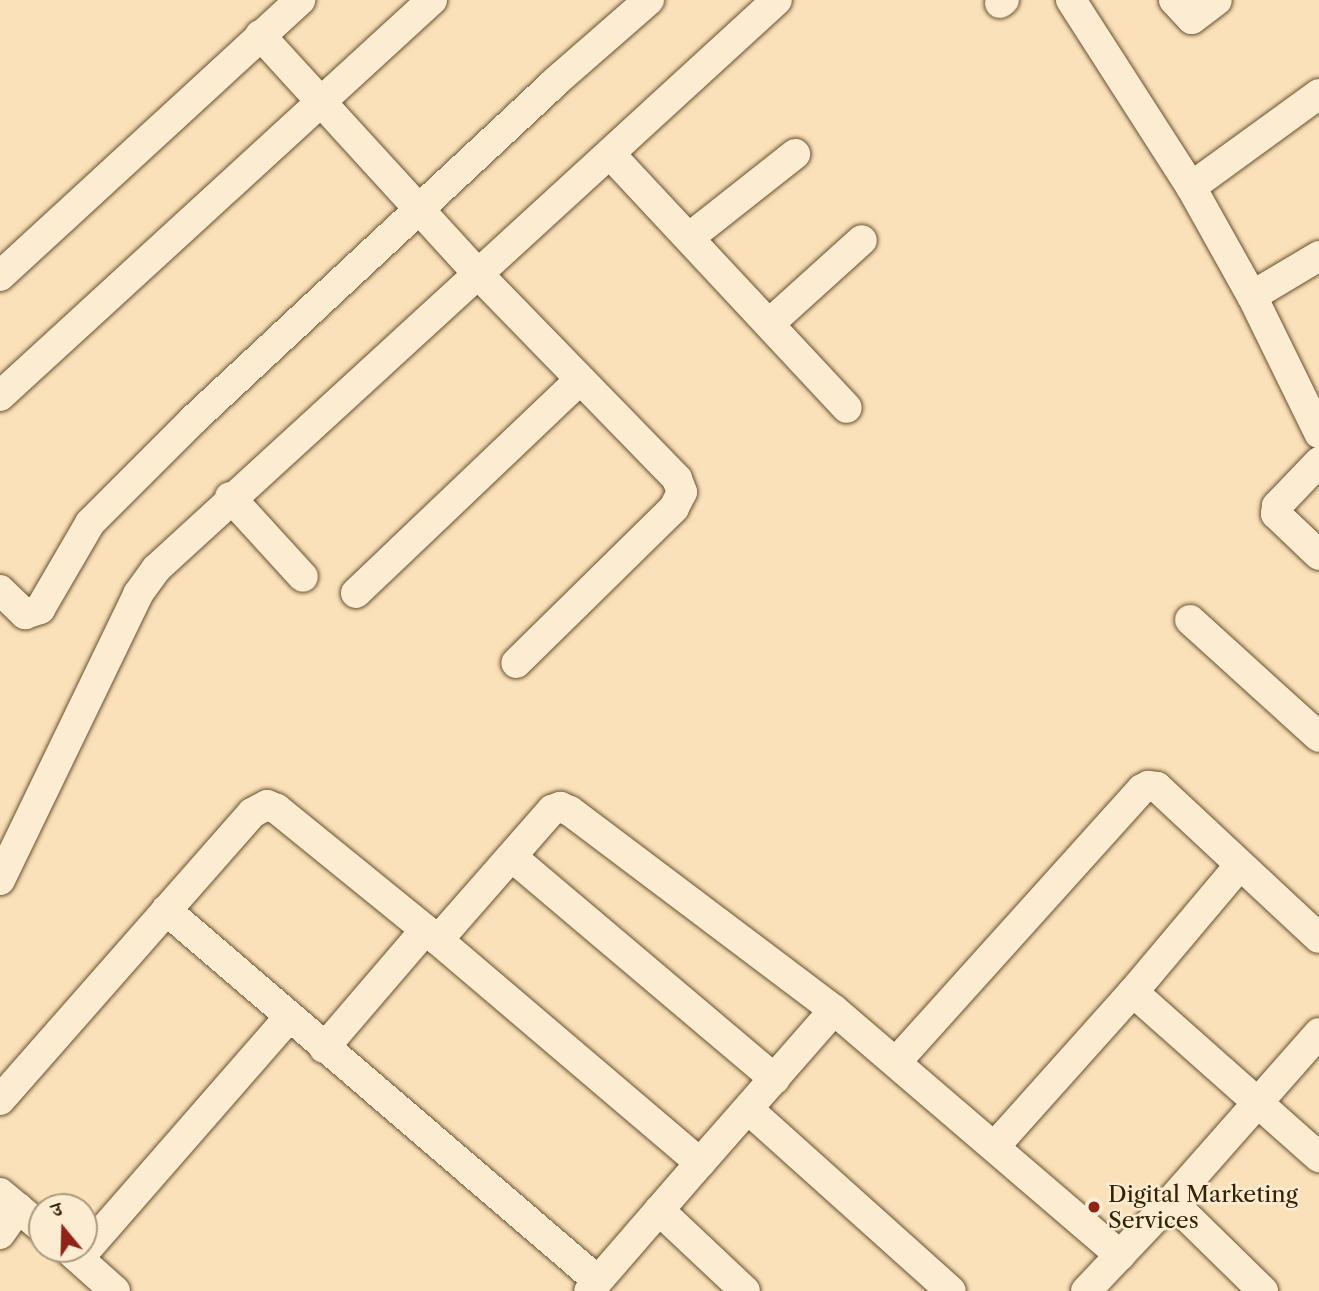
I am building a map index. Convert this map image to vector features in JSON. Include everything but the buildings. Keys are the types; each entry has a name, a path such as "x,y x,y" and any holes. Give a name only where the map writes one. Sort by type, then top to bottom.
{"street":[{"path":"0,276 300,0"},
{"path":"0,396 432,0"},
{"path":"0,590 25,614 40,609 90,523 194,419 555,82 649,0"},
{"path":"0,880 138,594 172,552 777,0"},
{"path":"1071,0 1191,187 1252,296 1319,433"},
{"path":"1174,0 1192,19 1217,0"},
{"path":"260,35 319,103 477,273 677,479 682,492 674,508 516,663"},
{"path":"1191,187 1319,94"},
{"path":"610,153 848,408"},
{"path":"690,237 795,154"},
{"path":"769,324 862,240"},
{"path":"1252,296 1319,257"},
{"path":"356,593 580,380"},
{"path":"1319,462 1277,506 1276,514 1319,555"},
{"path":"230,497 303,577"},
{"path":"1191,620 1319,737"},
{"path":"897,1061 1142,789 1148,786 1157,787 1319,938"},
{"path":"0,1100 252,813 267,805 277,809 432,935 700,1163"},
{"path":"324,1048 432,935 512,857 552,810 560,807 570,811 834,1010 996,1145 1120,1255"},
{"path":"512,857 775,1079"},
{"path":"996,1145 1133,992 1240,865"},
{"path":"166,910 593,1286 834,1010"},
{"path":"1133,992 1319,1157"},
{"path":"98,1227 288,1018"},
{"path":"1086,1291 1171,1202 1319,1033"},
{"path":"748,1110 951,1291"},
{"path":"0,1234 9,1201 28,1217"},
{"path":"1171,1202 1263,1291"},
{"path":"659,1210 745,1291"},
{"path":"83,1263 115,1291"}],"place":[{"name":"Digital Marketing Services","path":"1094,1207"}]}
